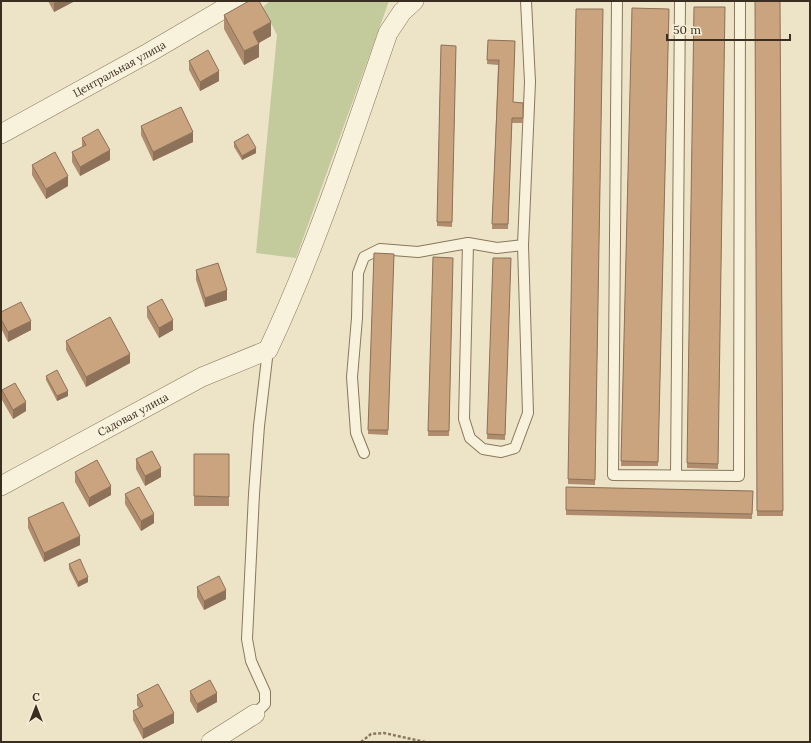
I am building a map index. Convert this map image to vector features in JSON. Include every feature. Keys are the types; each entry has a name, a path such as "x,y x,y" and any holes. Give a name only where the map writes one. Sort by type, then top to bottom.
{"street":[{"name":"Центральная улица","path":"1,134 150,52 237,1"},
{"path":"268,350 288,307 331,197 388,33 402,12 414,1"},
{"name":"Садовая улица","path":"1,486 202,377 268,350"},
{"path":"210,742 255,714"}],"lane":[{"path":"468,243 464,419 470,438 483,449 501,452 515,448 528,413 523,245 530,82 526,1"},
{"path":"617,1 613,475 739,476 740,1"},
{"path":"676,475 680,1"},
{"path":"364,453 356,433 352,377 357,318 358,273 364,256 380,249 418,252 468,243 498,248 523,245"},
{"path":"255,714 265,704 265,692 251,661 247,639 254,494 259,426 268,350"}],"path":[{"path":"361,742 371,734 384,733 425,742"}],"green space":[{"path":"270,1 389,1 296,258 256,253 277,35 263,7"}],"building":[{"path":"249,1 259,1 271,22 253,32 259,44 244,51 224,15"},
{"path":"755,1 780,1 783,511 757,511"},
{"path":"694,7 725,7 718,464 687,463"},
{"path":"632,8 669,9 658,462 621,461"},
{"path":"576,9 603,9 595,480 568,479"},
{"path":"488,40 515,41 513,102 523,103 523,118 512,118 508,224 492,224 499,60 487,60"},
{"path":"441,45 456,46 452,222 437,222"},
{"path":"208,50 219,71 200,82 189,61"},
{"path":"181,107 193,132 153,152 141,126"},
{"path":"98,129 110,150 80,167 72,152 86,145 82,138"},
{"path":"248,134 256,148 242,156 234,142"},
{"path":"55,152 68,176 46,189 32,165"},
{"path":"374,253 394,254 388,430 368,430"},
{"path":"433,257 453,258 449,431 428,431"},
{"path":"493,258 511,258 505,435 487,434"},
{"path":"218,263 227,290 205,298 196,270"},
{"path":"162,299 173,320 159,328 147,307"},
{"path":"21,302 31,321 8,332 1,319 1,312"},
{"path":"110,317 130,354 86,377 66,341"},
{"path":"57,370 68,391 57,396 46,376"},
{"path":"15,383 26,402 13,410 2,390"},
{"path":"152,451 161,468 145,476 136,459"},
{"path":"194,454 229,454 229,497 194,496"},
{"path":"97,460 111,486 89,498 75,472"},
{"path":"139,487 154,514 141,521 125,494"},
{"path":"566,487 753,491 752,514 566,510"},
{"path":"63,502 80,536 44,553 28,518"},
{"path":"80,559 88,577 78,582 69,564"},
{"path":"219,576 226,590 204,601 197,587"},
{"path":"210,680 217,693 197,704 190,691"},
{"path":"158,684 174,713 143,729 133,711 143,706 137,695"}]}
